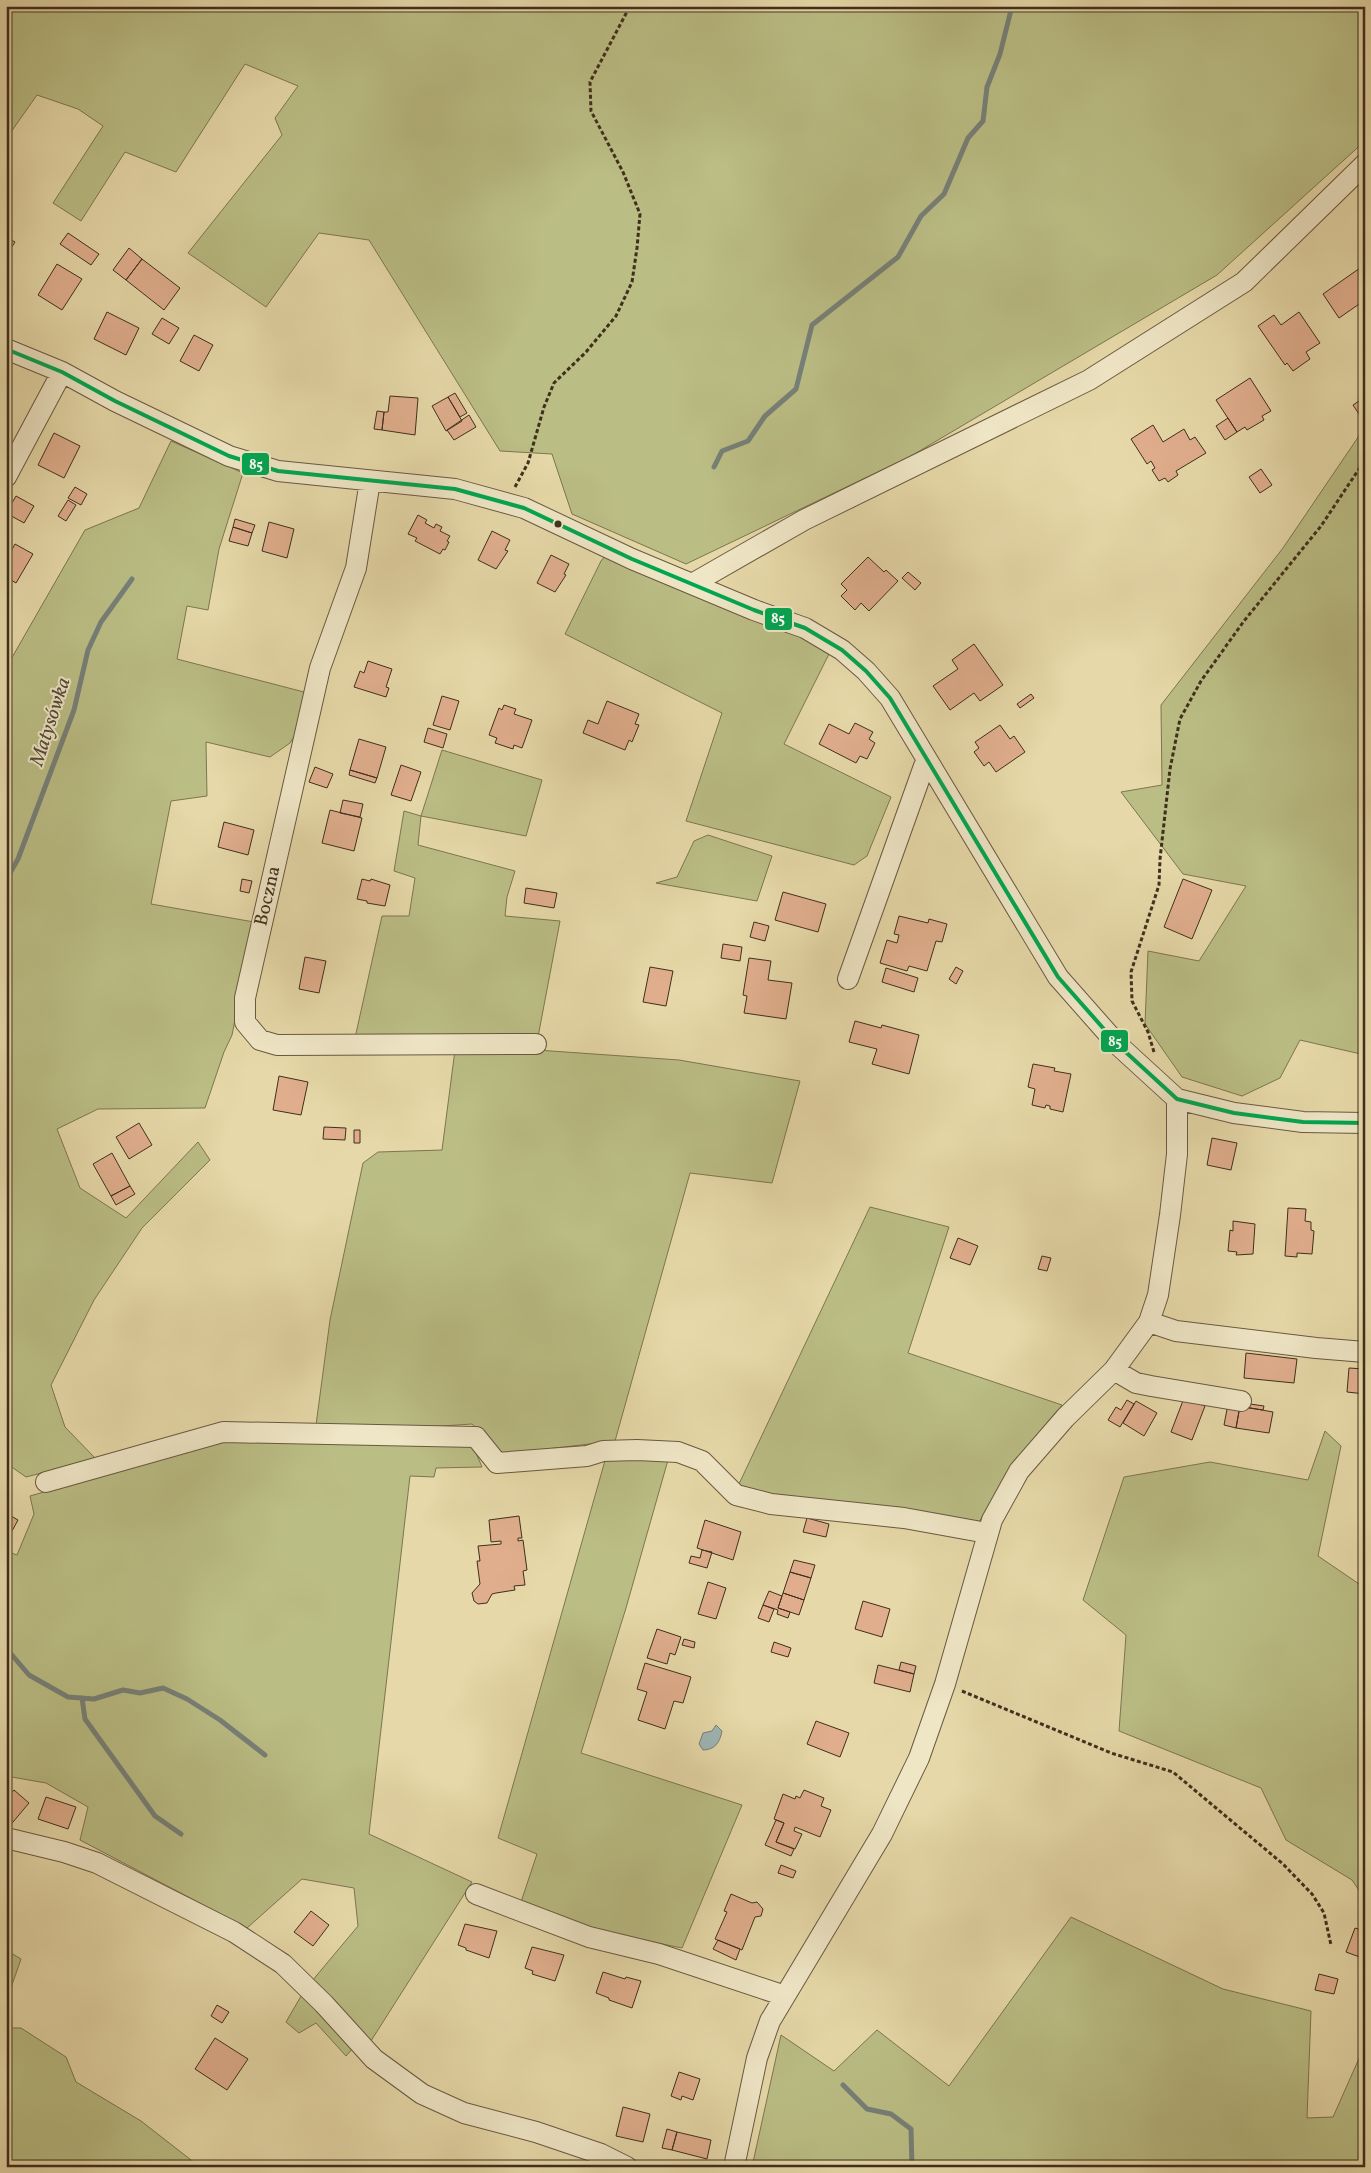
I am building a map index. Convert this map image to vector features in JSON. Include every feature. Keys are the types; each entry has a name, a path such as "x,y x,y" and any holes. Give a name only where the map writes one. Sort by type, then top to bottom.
{"street":[{"path":"692,584 804,520 1089,380 1244,282 1365,164"},
{"path":"6,350 62,372 115,401 229,456 278,472 370,481 404,482 455,489 524,508 632,559 754,610 805,628 842,650 866,671 890,698 1058,978 1118,1046 1177,1099 1234,1113 1303,1122 1365,1123"},
{"path":"6,477 62,372"},
{"name":"Boczna","path":"370,481 356,568 320,668 246,998 245,1022 260,1040 277,1045 536,1044"},
{"path":"848,979 924,766 928,761"},
{"path":"734,2167 757,2058 770,2020 882,1834 919,1758 945,1684 992,1520 1019,1471 1065,1418 1114,1370 1149,1322 1158,1295 1170,1215 1177,1154 1177,1099"},
{"path":"1149,1322 1176,1331 1365,1352"},
{"path":"1114,1370 1136,1383 1241,1401"},
{"path":"46,1482 224,1432 476,1437 497,1463 587,1456 603,1451 678,1452 702,1461 736,1495 762,1502 904,1518 987,1533"},
{"path":"6,1838 57,1850 97,1863 234,1932 284,1964 374,2058 422,2094 464,2113 536,2132 601,2154 628,2167"},
{"path":"476,1894 589,1937 659,1954 785,1996"}],"path":[{"path":"506,503 528,463 544,407 554,383 586,352 616,316 632,282 638,248 640,214 623,172 591,111 590,82 630,6"},
{"path":"1155,1056 1148,1032 1132,1001 1131,972 1160,885 1160,859 1169,778 1180,719 1201,681 1244,621 1320,526 1365,460"},
{"path":"945,1684 1111,1753 1173,1772 1282,1864 1312,1894 1324,1913 1331,1945"}],"green space":[{"path":"6,6 1365,6 1365,141 1217,275 911,456 686,564 572,514 552,454 500,451 369,240 319,233 266,307 188,253 282,135 275,118 298,86 245,64 176,172 125,152 81,221 53,203 103,126 78,109 37,95 6,139"},
{"path":"1365,427 1365,1055 1300,1040 1280,1078 1242,1096 1182,1077 1145,1024 1148,951 1199,961 1246,886 1183,874 1121,792 1162,785 1161,705 1283,548"},
{"path":"171,441 243,473 219,549 208,610 187,606 177,659 304,692 298,730 290,743 270,757 206,742 207,796 171,801 151,904 254,922 232,1035 224,1052 205,1108 98,1109 57,1129 80,1188 126,1218 198,1142 210,1160 142,1228 94,1300 51,1385 65,1427 96,1459 26,1477 6,1463 6,668 85,530 139,508"},
{"path":"606,555 701,599 809,637 830,652 784,744 891,797 867,856 854,865 686,821 722,713 565,634 601,561"},
{"path":"442,750 542,780 526,836 421,816"},
{"path":"404,811 421,816 418,845 515,871 507,897 505,916 560,921 538,1037 355,1038 382,916 409,916 415,878 394,871"},
{"path":"708,835 772,856 757,901 656,883 677,877 694,841"},
{"path":"455,1050 537,1050 679,1060 800,1081 772,1183 690,1173 615,1441 504,1454 472,1424 427,1427 316,1425 330,1320 363,1163 378,1152 442,1150"},
{"path":"870,1207 949,1227 908,1353 1062,1405 1015,1461 979,1522 803,1502 738,1486"},
{"path":"1325,1431 1341,1446 1318,1556 1365,1588 1365,1899 1352,1880 1286,1840 1261,1788 1119,1731 1126,1635 1083,1600 1124,1477 1210,1462 1308,1480"},
{"path":"221,1442 473,1446 482,1467 436,1468 434,1477 410,1476 369,1834 472,1882 369,2044 312,1981 358,1926 354,1888 302,1879 247,1928 80,1840 88,1807 46,1783 6,1776 6,1551 17,1555 34,1514 30,1496"},
{"path":"606,1457 668,1460 626,1608 581,1753 742,1805 682,1948 593,1930 521,1902 537,1854 498,1838"},
{"path":"1071,1917 1223,1989 1311,2011 1307,2118 1333,2117 1365,2045 1365,2167 752,2167 781,2035 834,2071 877,2030 949,2086"},
{"path":"6,1950 21,1959 6,2002"},
{"path":"304,1991 355,2046 346,2056 316,2023 299,2033 286,2022"},
{"path":"6,2023 12,2028 21,2028 66,2057 76,2082 141,2121 200,2167 6,2167"}],"water":[{"path":"716,1725 722,1731 720,1739 711,1749 703,1750 699,1744 703,1733 712,1731"}],"building":[{"path":"68,233 99,254 91,265 60,244"},
{"path":"6,237 15,242 8,253 6,252"},
{"path":"129,248 142,259 126,280 113,270"},
{"path":"142,259 180,288 164,310 126,280"},
{"path":"57,264 82,279 62,310 38,295"},
{"path":"1360,268 1365,275 1365,300 1339,318 1323,294"},
{"path":"107,312 139,328 126,355 94,339"},
{"path":"1299,312 1320,343 1306,352 1310,359 1293,371 1287,363 1285,365 1258,326 1274,315 1281,325"},
{"path":"162,318 179,328 169,344 152,334"},
{"path":"194,335 213,345 199,371 180,361"},
{"path":"1250,378 1271,411 1262,416 1264,420 1247,430 1245,427 1237,432 1216,400"},
{"path":"455,393 467,413 460,417 448,397"},
{"path":"390,396 418,398 415,435 382,430 384,412 388,412"},
{"path":"448,397 462,421 446,431 432,406"},
{"path":"1365,397 1365,410 1359,414 1353,405"},
{"path":"377,411 384,412 382,430 374,429"},
{"path":"469,415 476,427 454,440 447,430"},
{"path":"1228,418 1237,432 1225,440 1216,426"},
{"path":"1153,425 1163,442 1184,429 1190,440 1195,437 1206,453 1176,471 1178,475 1168,482 1165,478 1159,481 1152,470 1155,468 1151,461 1147,464 1131,439"},
{"path":"54,433 80,446 64,478 38,465"},
{"path":"1261,469 1272,485 1260,493 1249,477"},
{"path":"75,487 87,494 81,505 68,498"},
{"path":"16,496 34,506 24,523 6,513"},
{"path":"68,500 76,505 66,521 58,516"},
{"path":"418,515 427,520 425,523 434,528 436,524 442,527 440,531 450,536 445,550 443,549 440,554 415,541 417,538 408,534"},
{"path":"235,519 255,525 252,533 233,527"},
{"path":"269,522 294,529 287,558 262,551"},
{"path":"233,527 252,533 248,546 229,541"},
{"path":"492,531 510,540 505,550 508,551 496,569 478,560"},
{"path":"15,544 33,554 16,583 6,577 6,560"},
{"path":"551,555 569,564 564,574 566,575 555,592 537,583"},
{"path":"868,557 884,572 886,570 898,581 869,611 861,603 855,610 841,596 847,590 841,584"},
{"path":"908,572 921,583 915,590 902,578"},
{"path":"974,644 1003,685 980,701 974,693 950,710 933,686 958,669 952,660"},
{"path":"368,661 392,669 386,687 389,688 386,697 354,687 360,671 364,673"},
{"path":"1031,694 1034,698 1020,708 1017,704"},
{"path":"442,696 459,701 450,730 433,725"},
{"path":"607,701 639,714 635,724 639,725 632,742 629,740 625,750 583,733 588,720 598,724"},
{"path":"504,705 516,709 514,714 532,720 522,748 514,745 513,749 495,743 497,738 489,735 499,708 502,710"},
{"path":"855,723 873,732 869,739 875,743 867,759 860,756 856,763 819,744 829,724 849,734"},
{"path":"1000,725 1010,739 1014,736 1025,752 996,772 989,762 984,766 974,752 979,748 975,742"},
{"path":"428,728 447,734 443,748 424,742"},
{"path":"359,739 386,747 377,778 350,770"},
{"path":"401,765 421,772 411,801 391,795"},
{"path":"315,767 333,774 327,788 309,782"},
{"path":"350,770 377,778 375,783 349,775"},
{"path":"343,800 363,804 360,817 340,813"},
{"path":"330,810 362,818 354,851 322,843"},
{"path":"224,822 254,830 248,855 218,847"},
{"path":"242,879 252,881 249,893 240,891"},
{"path":"362,879 370,881 371,879 390,885 385,906 357,899"},
{"path":"1183,879 1212,890 1192,939 1164,927"},
{"path":"526,888 557,893 554,908 524,903"},
{"path":"783,892 826,904 818,932 775,920"},
{"path":"899,916 928,923 929,919 947,924 942,942 936,941 927,971 909,966 907,971 880,963 887,940 897,943 899,935 894,934"},
{"path":"754,922 769,926 765,941 750,937"},
{"path":"723,944 742,947 740,961 721,958"},
{"path":"305,957 326,961 319,993 299,989"},
{"path":"749,958 771,961 768,980 792,983 786,1019 744,1013 747,996 743,995"},
{"path":"650,967 673,971 666,1006 643,1002"},
{"path":"956,967 963,971 956,984 949,979"},
{"path":"886,968 918,978 914,992 882,982"},
{"path":"855,1021 881,1028 882,1025 919,1035 909,1074 872,1064 877,1049 849,1042"},
{"path":"1033,1064 1055,1068 1054,1071 1071,1074 1063,1112 1050,1109 1050,1106 1046,1105 1045,1108 1032,1105 1035,1089 1028,1087"},
{"path":"279,1076 308,1082 301,1115 273,1110"},
{"path":"139,1123 152,1145 129,1159 116,1137"},
{"path":"324,1127 346,1128 345,1140 323,1139"},
{"path":"354,1130 360,1130 360,1143 354,1143"},
{"path":"1212,1138 1237,1143 1231,1170 1207,1165"},
{"path":"112,1153 130,1186 111,1196 93,1164"},
{"path":"130,1186 135,1194 116,1205 111,1196"},
{"path":"1288,1208 1306,1209 1305,1221 1311,1222 1311,1230 1314,1231 1312,1254 1297,1253 1297,1257 1285,1256"},
{"path":"1233,1221 1255,1224 1253,1254 1236,1255 1237,1252 1228,1251 1230,1230 1233,1231"},
{"path":"958,1238 978,1246 970,1265 950,1258"},
{"path":"1042,1256 1051,1258 1047,1271 1038,1269"},
{"path":"1246,1353 1297,1359 1294,1383 1244,1378"},
{"path":"1349,1368 1365,1369 1365,1394 1347,1392"},
{"path":"1184,1398 1205,1406 1192,1440 1171,1432"},
{"path":"1127,1400 1134,1404 1120,1427 1108,1420 1116,1407 1121,1410"},
{"path":"1136,1401 1157,1413 1144,1436 1123,1423"},
{"path":"1228,1404 1240,1406 1236,1428 1224,1425"},
{"path":"1250,1404 1264,1406 1263,1410 1249,1408"},
{"path":"1240,1406 1273,1412 1269,1433 1236,1428"},
{"path":"6,1513 18,1520 6,1542"},
{"path":"519,1516 522,1538 518,1538 518,1541 523,1540 527,1570 523,1571 525,1585 514,1586 515,1590 492,1594 487,1603 478,1604 474,1601 472,1593 480,1584 477,1561 480,1561 478,1546 501,1544 501,1541 491,1542 489,1520"},
{"path":"807,1518 829,1524 826,1537 803,1532"},
{"path":"705,1520 741,1532 733,1560 697,1548"},
{"path":"702,1550 712,1552 707,1568 689,1563 691,1556 700,1558"},
{"path":"794,1560 815,1565 811,1578 790,1572"},
{"path":"790,1572 811,1578 804,1600 783,1593"},
{"path":"708,1582 726,1588 716,1619 698,1614"},
{"path":"769,1591 782,1596 778,1608 790,1612 788,1618 777,1614 778,1610 763,1605"},
{"path":"783,1593 804,1600 799,1615 778,1608"},
{"path":"863,1601 890,1609 882,1637 855,1629"},
{"path":"763,1605 774,1609 769,1622 758,1618"},
{"path":"657,1629 681,1637 675,1655 670,1653 667,1664 647,1658"},
{"path":"684,1639 695,1642 694,1648 682,1645"},
{"path":"774,1642 791,1648 788,1657 771,1652"},
{"path":"901,1662 916,1666 914,1674 899,1670"},
{"path":"645,1663 691,1677 683,1703 674,1701 665,1729 638,1720 647,1692 637,1689"},
{"path":"878,1665 914,1674 910,1692 874,1683"},
{"path":"816,1721 849,1733 840,1757 807,1744"},
{"path":"14,1790 29,1803 8,1828 6,1826 6,1799"},
{"path":"804,1790 824,1798 821,1806 831,1810 820,1837 795,1827 794,1831 802,1834 795,1849 776,1842 784,1823 774,1819 783,1794 795,1799 796,1796 800,1798"},
{"path":"46,1797 76,1807 68,1829 38,1819"},
{"path":"776,1820 784,1823 776,1842 794,1849 791,1856 765,1845"},
{"path":"781,1865 796,1871 793,1878 778,1873"},
{"path":"731,1894 752,1903 757,1902 763,1909 761,1916 755,1917 742,1950 715,1939 727,1912 724,1911"},
{"path":"311,1911 329,1925 313,1946 294,1932"},
{"path":"465,1924 497,1931 489,1958 466,1950 466,1948 458,1945"},
{"path":"1355,1928 1365,1931 1365,1959 1346,1952"},
{"path":"718,1940 740,1949 736,1960 713,1949"},
{"path":"532,1947 564,1955 555,1981 532,1974 533,1971 525,1968"},
{"path":"603,1972 625,1979 626,1977 641,1981 632,2008 596,1993"},
{"path":"1319,1974 1338,1979 1334,1994 1315,1990"},
{"path":"217,2005 229,2012 222,2023 211,2016"},
{"path":"215,2038 248,2059 227,2090 195,2069"},
{"path":"679,2072 700,2079 693,2100 682,2096 681,2100 671,2096"},
{"path":"623,2107 650,2114 643,2142 616,2136"},
{"path":"667,2129 677,2132 672,2150 662,2148"},
{"path":"677,2132 711,2140 707,2159 672,2150"}],"waterway":[{"path":"714,467 722,451 748,441 765,416 796,389 812,325 898,257 921,216 944,194 968,138 983,121 987,87 1000,54 1012,6"},
{"name":"Matysówka","path":"6,880 18,859 74,710 88,650 101,622 132,579"},
{"path":"6,1648 29,1675 68,1697 94,1699 123,1690 140,1693 163,1688 187,1699 220,1720 265,1755"},
{"path":"82,1698 85,1719 155,1816 181,1834"},
{"path":"843,2085 867,2109 891,2114 911,2129 912,2167"}],"transit line":[{"name":"85","path":"6,349 62,372 115,401 229,456 278,471 455,489 524,508 632,559 754,610 805,628 842,650 866,671 890,698 1058,977 1118,1045 1177,1099 1234,1113 1303,1122 1365,1123"}]}
